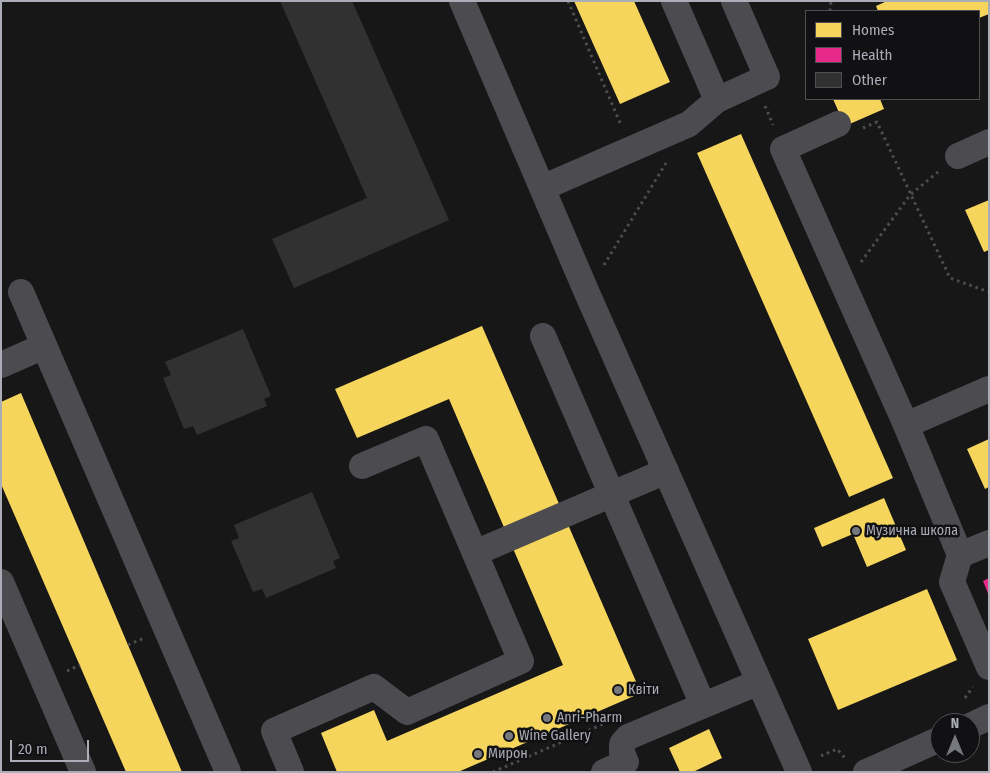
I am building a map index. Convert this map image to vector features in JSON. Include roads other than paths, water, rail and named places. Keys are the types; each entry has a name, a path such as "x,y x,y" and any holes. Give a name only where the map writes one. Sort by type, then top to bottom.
{"street":[{"path":"462,1 587,293 799,772"},
{"path":"674,1 717,100"},
{"path":"542,188 689,124 717,100 767,78 734,1"},
{"path":"838,124 783,149 845,284 960,555 952,582 989,667"},
{"path":"958,156 989,142"},
{"path":"21,292 228,772"},
{"path":"543,336 703,705"},
{"path":"1,365 44,346"},
{"path":"906,425 989,389"},
{"path":"291,772 274,731 374,687 407,712 521,661 426,439 362,466"},
{"path":"475,554 666,471"},
{"path":"960,555 989,543"},
{"path":"1,582 83,772"},
{"path":"620,769 622,744 628,737 758,682"},
{"path":"866,772 930,743"}],"place":[{"name":"Музична школа","path":"856,531"},
{"name":"Квіти","path":"618,690"},
{"name":"Anri-Pharm","path":"547,718"},
{"name":"Wine Gallery","path":"509,736"},
{"name":"Мирон","path":"478,754"}]}
